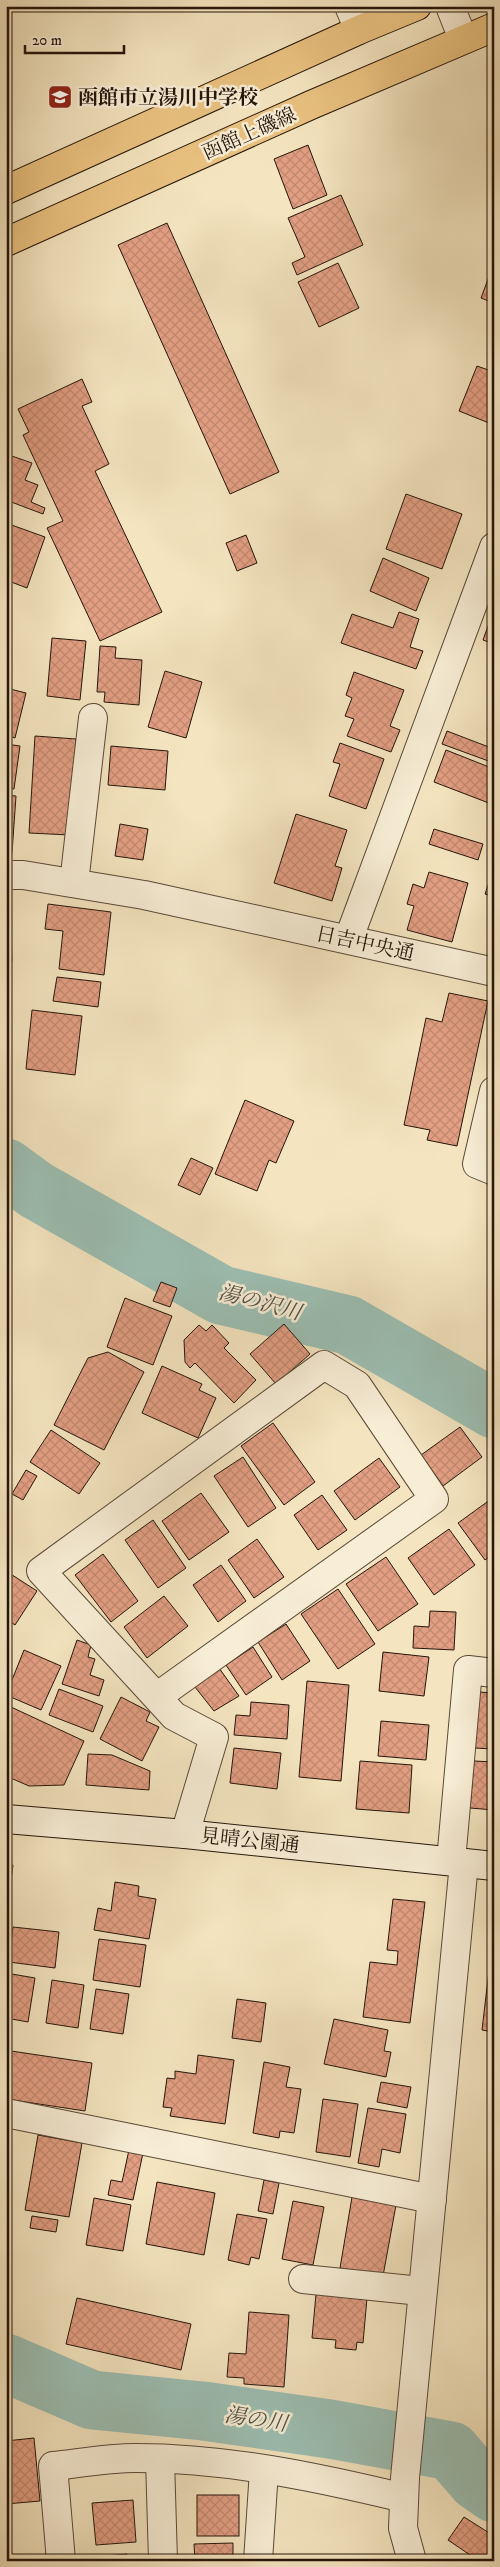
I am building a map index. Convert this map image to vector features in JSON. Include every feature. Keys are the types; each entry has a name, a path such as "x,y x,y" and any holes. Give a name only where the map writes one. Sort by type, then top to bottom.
{"main road":[{"path":"6,190 354,18 417,6"},
{"name":"函館上磯線","path":"6,242 463,39 494,28"}],"street":[{"path":"450,6 463,39"},
{"path":"349,938 494,547"},
{"path":"74,883 93,718"},
{"name":"日吉中央通","path":"6,875 23,875 144,895 236,916 349,938 494,972"},
{"path":"494,1091 477,1164 494,1171"},
{"path":"158,1696 434,1499 357,1385 324,1365 41,1571 158,1696 174,1716 214,1737 185,1834"},
{"path":"412,2561 403,2528 405,2488 421,2291 432,2199 458,1862 468,1670 494,1672"},
{"name":"見晴公園通","path":"6,1819 185,1834 494,1866"},
{"path":"6,2112 432,2199"},
{"path":"303,2279 421,2291"},
{"path":"61,2561 52,2466 134,2458 160,2459 264,2470 341,2483 405,2488"},
{"path":"160,2459 163,2561"},
{"path":"258,2561 264,2470"}],"building":[{"path":"308,145 327,195 293,209 274,159"},
{"path":"341,195 363,245 297,275 292,263 305,257 288,218"},
{"path":"167,223 279,472 230,494 118,245"},
{"path":"338,263 359,308 319,327 298,282"},
{"path":"494,263 494,303 481,298"},
{"path":"477,366 494,372 494,425 459,411"},
{"path":"82,379 92,402 82,406 109,464 95,471 162,612 100,641 47,528 63,521 23,435 29,432 18,409"},
{"path":"6,454 32,463 25,480 38,485 31,502 45,508 43,514 6,500"},
{"path":"406,494 462,514 442,569 386,549"},
{"path":"6,523 45,537 27,588 6,580"},
{"path":"246,535 257,563 237,571 226,543"},
{"path":"383,558 429,578 416,611 370,591"},
{"path":"494,609 494,644 483,640"},
{"path":"399,612 419,619 410,647 423,651 416,669 341,643 352,614 393,628"},
{"path":"52,638 86,641 80,700 47,696"},
{"path":"100,646 116,647 115,658 142,660 139,705 104,702 105,692 97,692"},
{"path":"165,671 202,682 186,738 148,727"},
{"path":"354,672 404,690 390,726 400,730 391,752 347,736 354,719 345,716 352,698 346,695"},
{"path":"6,688 26,693 15,738 6,735"},
{"path":"494,713 494,731 488,729"},
{"path":"447,731 494,749 494,763 442,744"},
{"path":"35,736 76,739 70,835 29,833"},
{"path":"340,743 384,759 366,809 329,796 340,764 333,762"},
{"path":"6,744 20,746 14,789 6,788"},
{"path":"111,746 168,751 165,790 108,785"},
{"path":"446,750 494,769 494,805 434,782"},
{"path":"6,795 16,796 12,853 6,852"},
{"path":"296,814 347,830 335,866 342,868 332,901 274,883"},
{"path":"120,824 148,829 143,860 115,856"},
{"path":"434,829 483,844 478,860 429,844"},
{"path":"494,870 494,897 485,894"},
{"path":"429,872 468,883 452,942 407,930 414,906 407,904 413,884 424,888"},
{"path":"48,904 111,912 104,975 59,969 63,931 45,929"},
{"path":"6,905 10,905 12,961 6,961"},
{"path":"57,977 101,982 98,1007 53,1001"},
{"path":"449,993 488,1001 457,1146 427,1140 430,1130 404,1125 426,1018 442,1022"},
{"path":"6,999 11,999 8,1035 6,1035"},
{"path":"32,1010 82,1016 75,1075 26,1069"},
{"path":"245,1100 294,1121 276,1163 269,1160 257,1191 215,1174"},
{"path":"191,1158 213,1168 200,1195 178,1185"},
{"path":"161,1282 177,1288 170,1307 153,1301"},
{"path":"125,1298 172,1316 153,1365 107,1347"},
{"path":"284,1324 310,1354 276,1384 250,1354"},
{"path":"199,1325 206,1331 212,1325 229,1343 224,1348 256,1380 234,1403 195,1363 190,1368 185,1362 184,1340"},
{"path":"108,1352 144,1372 104,1450 54,1425 88,1358"},
{"path":"162,1366 202,1384 199,1390 216,1398 198,1438 142,1413"},
{"path":"273,1423 315,1482 284,1505 241,1446"},
{"path":"460,1427 482,1457 443,1486 421,1455"},
{"path":"51,1430 100,1463 79,1494 30,1462"},
{"path":"243,1457 276,1508 248,1527 214,1476"},
{"path":"379,1458 400,1487 355,1520 334,1491"},
{"path":"26,1470 37,1476 23,1500 12,1494"},
{"path":"201,1493 229,1532 189,1560 162,1521"},
{"path":"322,1495 347,1530 318,1550 294,1515"},
{"path":"494,1497 494,1553 485,1560 458,1523"},
{"path":"153,1520 186,1568 158,1588 125,1540"},
{"path":"449,1529 475,1565 434,1595 408,1558"},
{"path":"257,1539 284,1577 254,1598 228,1560"},
{"path":"103,1554 138,1601 111,1622 75,1575"},
{"path":"386,1557 418,1604 378,1631 346,1584"},
{"path":"221,1565 246,1601 218,1622 193,1585"},
{"path":"6,1571 37,1591 15,1625 6,1619"},
{"path":"494,1572 494,1619 489,1618"},
{"path":"338,1589 375,1644 338,1669 301,1614"},
{"path":"164,1596 188,1626 147,1658 124,1627"},
{"path":"430,1611 456,1612 454,1650 413,1648 414,1626 429,1627"},
{"path":"286,1624 310,1661 282,1680 258,1642"},
{"path":"77,1640 91,1645 88,1657 95,1659 90,1675 104,1680 99,1696 62,1684"},
{"path":"253,1647 272,1677 246,1695 226,1665"},
{"path":"24,1650 61,1666 41,1710 6,1695"},
{"path":"383,1652 429,1657 424,1696 379,1691"},
{"path":"219,1668 239,1696 214,1711 195,1687"},
{"path":"307,1681 349,1685 341,1781 299,1777"},
{"path":"59,1689 103,1706 93,1732 49,1715"},
{"path":"479,1692 494,1693 494,1749 475,1748"},
{"path":"121,1697 150,1712 146,1721 159,1727 142,1761 100,1739"},
{"path":"251,1702 289,1705 287,1739 234,1735 236,1715 250,1716"},
{"path":"11,1707 84,1741 64,1785 29,1786 6,1776 6,1717"},
{"path":"381,1721 429,1725 426,1760 378,1756"},
{"path":"234,1748 281,1753 277,1789 230,1783"},
{"path":"88,1754 112,1755 150,1771 149,1790 86,1785"},
{"path":"360,1761 412,1765 409,1813 356,1809"},
{"path":"474,1761 494,1762 494,1810 470,1808"},
{"path":"6,1864 13,1865 9,1896 6,1896"},
{"path":"115,1882 139,1886 138,1896 156,1899 149,1939 94,1930 98,1908 111,1911"},
{"path":"393,1899 425,1902 410,2023 363,2017 370,1962 397,1965 398,1951 387,1950"},
{"path":"13,1927 59,1932 55,1968 9,1962"},
{"path":"99,1939 146,1945 140,1987 93,1980"},
{"path":"489,1970 494,1970 494,2032 482,2030"},
{"path":"6,1973 35,1978 28,2022 6,2018"},
{"path":"52,1980 84,1985 78,2028 46,2023"},
{"path":"96,1989 129,1994 123,2034 90,2029"},
{"path":"237,1999 266,2003 261,2042 232,2038"},
{"path":"334,2019 388,2030 384,2051 391,2052 386,2077 324,2064"},
{"path":"11,2051 92,2063 85,2111 6,2099 6,2077"},
{"path":"198,2055 234,2060 225,2124 170,2116 172,2108 163,2107 167,2078 175,2079 175,2071 196,2074"},
{"path":"264,2062 290,2067 286,2087 301,2089 294,2133 280,2131 279,2138 253,2133"},
{"path":"381,2082 411,2087 407,2108 377,2102"},
{"path":"323,2099 358,2104 350,2157 316,2152"},
{"path":"368,2108 406,2114 400,2153 382,2149 379,2167 358,2163"},
{"path":"38,2135 82,2143 69,2217 25,2210"},
{"path":"129,2150 143,2153 133,2200 108,2195 111,2180 122,2182"},
{"path":"264,2180 279,2183 273,2214 258,2211"},
{"path":"157,2182 215,2193 204,2255 146,2244"},
{"path":"352,2197 396,2205 383,2276 340,2268"},
{"path":"94,2198 131,2205 123,2251 86,2245"},
{"path":"293,2201 324,2207 313,2265 282,2259"},
{"path":"237,2214 267,2219 259,2259 251,2257 249,2265 228,2260"},
{"path":"32,2216 58,2220 56,2232 30,2228"},
{"path":"316,2294 367,2298 363,2343 357,2342 356,2350 335,2348 336,2340 312,2338"},
{"path":"77,2298 191,2324 181,2370 66,2344"},
{"path":"249,2312 289,2315 284,2387 244,2384 244,2378 227,2377 229,2353 246,2354"},
{"path":"34,2438 40,2501 6,2504 6,2441"},
{"path":"197,2495 239,2495 239,2536 197,2536"},
{"path":"133,2500 136,2542 96,2545 92,2503"},
{"path":"464,2517 494,2536 494,2561 479,2561 448,2540"},
{"path":"233,2543 233,2561 195,2561 194,2544"},
{"path":"127,2554 128,2561 82,2561 82,2558"}],"waterway":[{"name":"湯の沢川","path":"6,1168 36,1190 221,1295 348,1325 494,1409"},
{"name":"湯の川","path":"6,2363 92,2400 203,2411 330,2429 451,2451 477,2481 494,2493"}],"place":[{"name":"函館市立湯川中学校","path":"60,97"}]}
